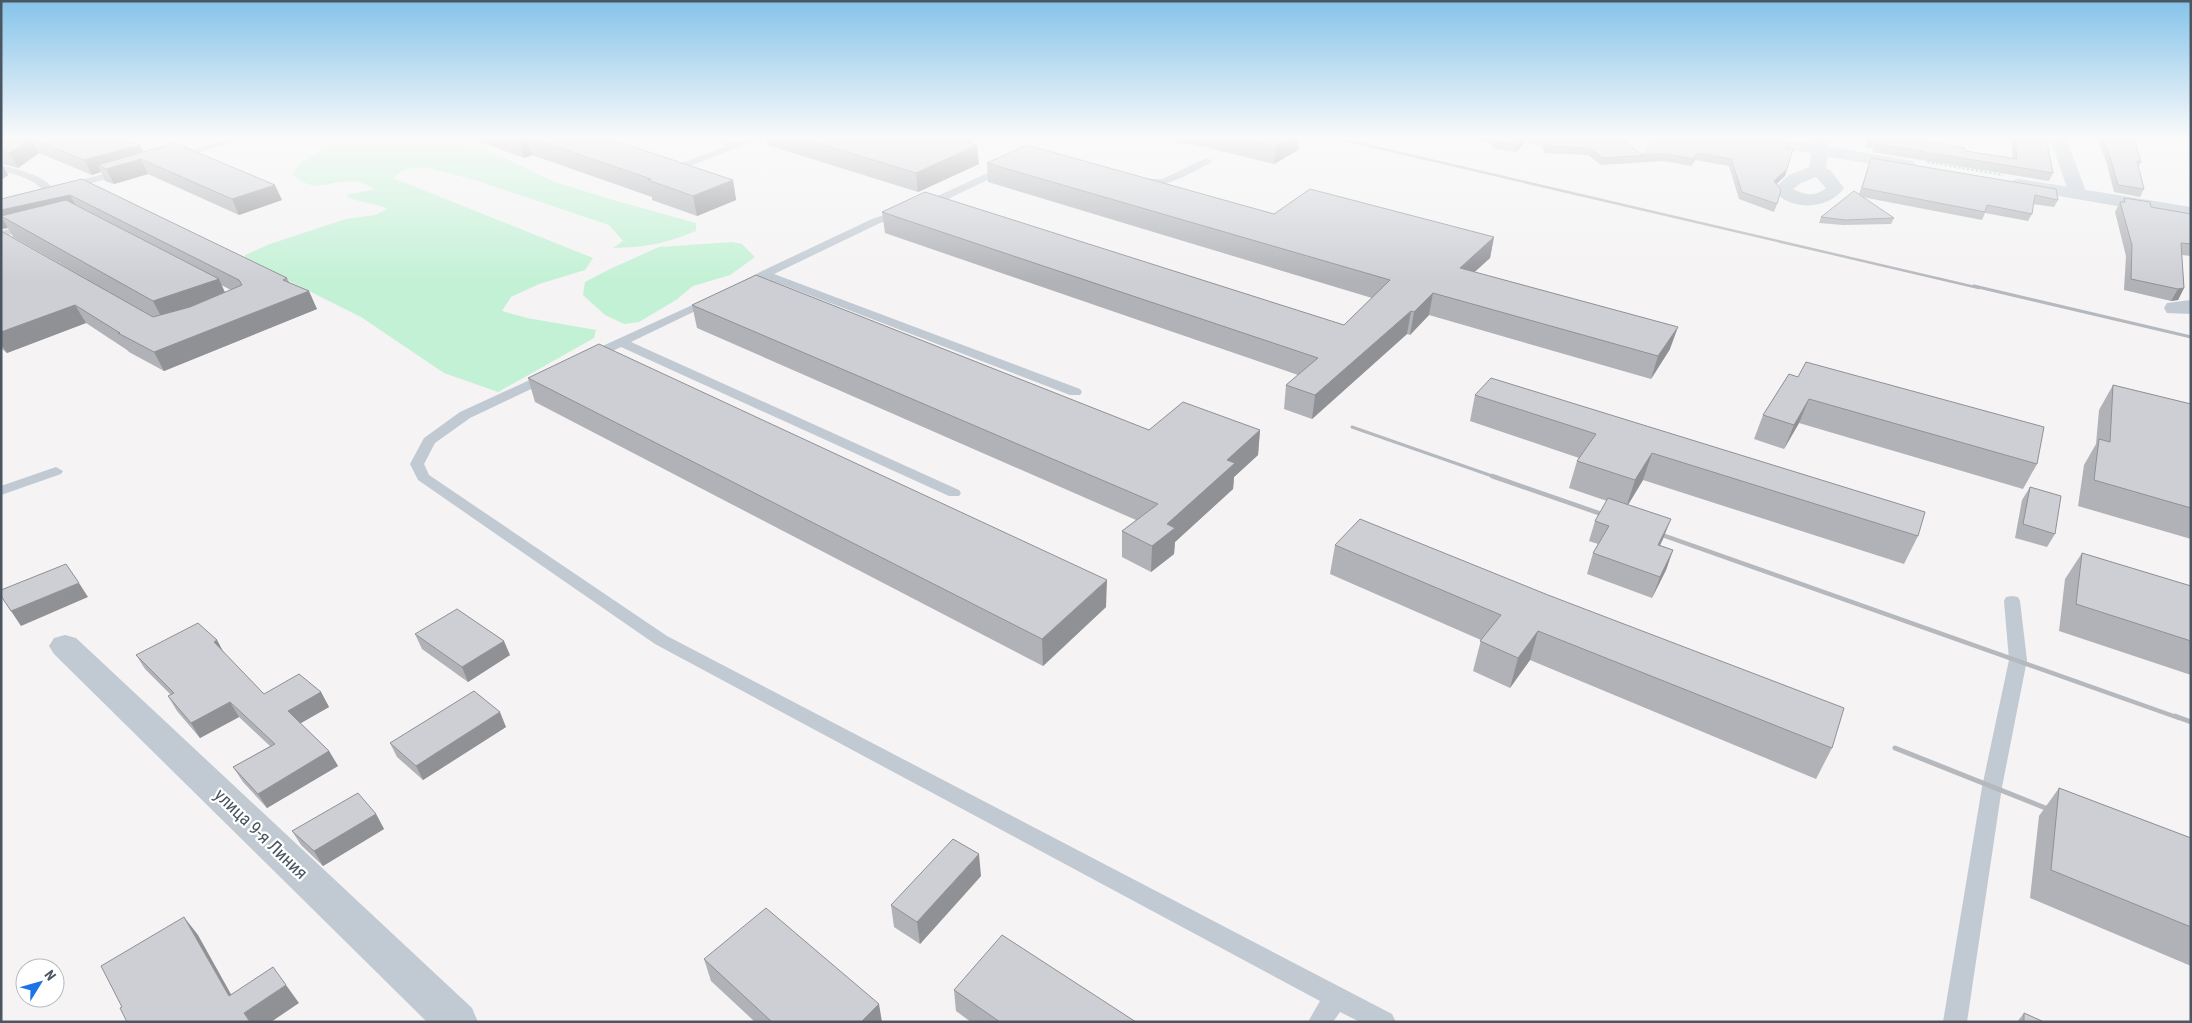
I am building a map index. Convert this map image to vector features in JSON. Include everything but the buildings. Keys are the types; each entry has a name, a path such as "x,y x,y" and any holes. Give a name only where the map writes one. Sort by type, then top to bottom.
{"main road":[{"path":"2040,186 2191,213"}],"street":[{"path":"2075,186 2078,194"},
{"name":"улица 9-я Линия","path":"66,646 457,1022"}],"lane":[{"path":"46,186 44,193 70,186"},
{"path":"578,362 876,221 948,196 966,186"},
{"path":"1,235 37,225"},
{"path":"1,235 12,242"},
{"path":"764,274 1075,392"},
{"path":"621,342 954,493"},
{"path":"560,370 465,416 429,442 417,464 423,477 661,640 1384,1022"},
{"path":"1,491 56,471"},
{"path":"1955,1022 1992,787 2018,660 2012,601"},
{"path":"1320,1022 1336,998"}],"green space":[{"path":"367,186 412,186 593,258 585,270 539,284 511,297 502,311 527,318 596,330 594,338 498,392 444,373 361,317 245,259 245,255 270,244 346,219 375,215 387,209 382,206 355,200 346,195 375,189"},
{"path":"492,186 567,186 696,223 696,231 656,244 613,248 623,241 609,225"},
{"path":"732,242 742,244 755,257 730,275 693,286 676,300 639,322 624,324 605,315 583,295 585,282 659,247"}],"railway":[{"path":"1541,186 1979,288"},
{"path":"1974,286 2191,337"},
{"path":"1352,427 1495,477"},
{"path":"1492,476 1613,518"},
{"path":"1651,531 2179,718"},
{"path":"2175,716 2191,722"},
{"path":"1895,748 2058,813"}]}
